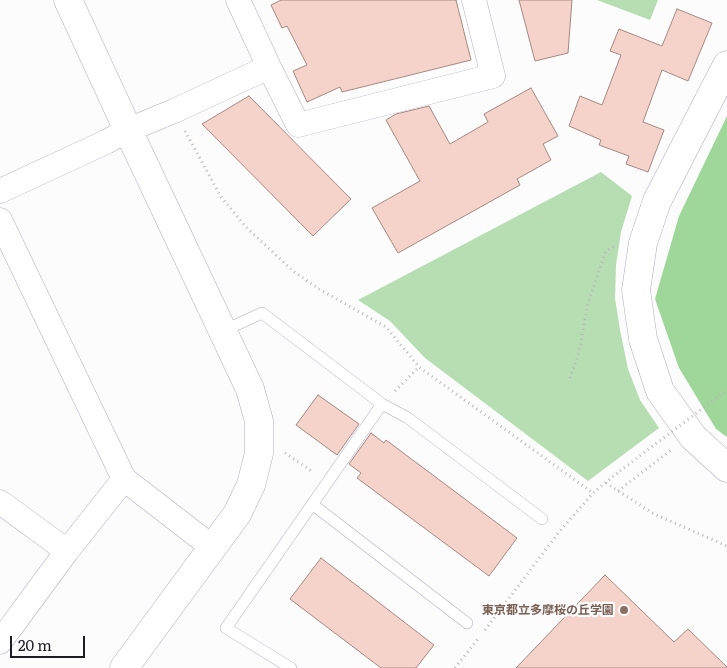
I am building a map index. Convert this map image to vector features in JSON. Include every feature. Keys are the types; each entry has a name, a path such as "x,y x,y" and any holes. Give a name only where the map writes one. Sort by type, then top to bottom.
{"street":[{"path":"68,0 250,389 259,421 259,453 251,485 238,514 124,668"},
{"path":"244,2 269,67 298,125 493,76 474,0"},
{"path":"727,65 657,201 643,243 636,290 643,339 660,390 693,437 727,468"},
{"path":"0,191 128,130 269,67"},
{"path":"0,220 124,479 212,547"},
{"path":"0,642 67,551 124,479"},
{"path":"0,502 67,551"}],"lane":[{"path":"223,331 262,313 382,404 408,418 542,519"},
{"path":"292,668 226,628 382,404"},
{"path":"312,504 467,623"}],"path":[{"path":"174,111 221,197 246,227 293,271 318,289 386,327 418,366 593,493"},
{"path":"570,378 579,352 588,303 606,251 620,242"},
{"path":"382,404 418,366"},
{"path":"455,668 559,532 593,493 727,390"},
{"path":"618,491 678,445"},
{"path":"294,460 317,476"},
{"path":"606,483 654,514 727,546"}],"green space":[{"path":"597,0 658,0 650,20"},
{"path":"727,116 727,437 716,429 679,368 655,299 679,216"},
{"path":"601,172 632,196 621,232 616,265 615,298 628,369 640,400 659,428 588,481 425,358 390,321 358,300"}],"building":[{"path":"281,0 456,0 471,60 342,92 340,87 307,102 293,71 307,65 287,26 282,28 271,5"},
{"path":"519,0 572,0 568,53 535,61"},
{"path":"677,9 712,23 688,81 662,70 643,122 664,130 648,172 626,164 629,156 599,145 601,140 569,126 580,96 602,105 621,55 610,51 619,29 662,46"},
{"path":"531,88 558,136 543,144 551,160 517,179 520,185 398,253 372,208 420,181 386,120 396,114 429,106 450,144 488,122 484,114"},
{"path":"249,96 351,199 313,236 202,124"},
{"path":"318,395 359,424 337,455 296,425"},
{"path":"371,433 384,443 386,440 517,538 489,576 357,478 361,473 349,464"},
{"path":"321,558 434,645 416,668 381,668 290,599"},
{"path":"605,575 674,642 688,629 727,668 516,668"}],"place":[{"name":"東京都立多摩桜の丘学園","path":"624,610"}]}
